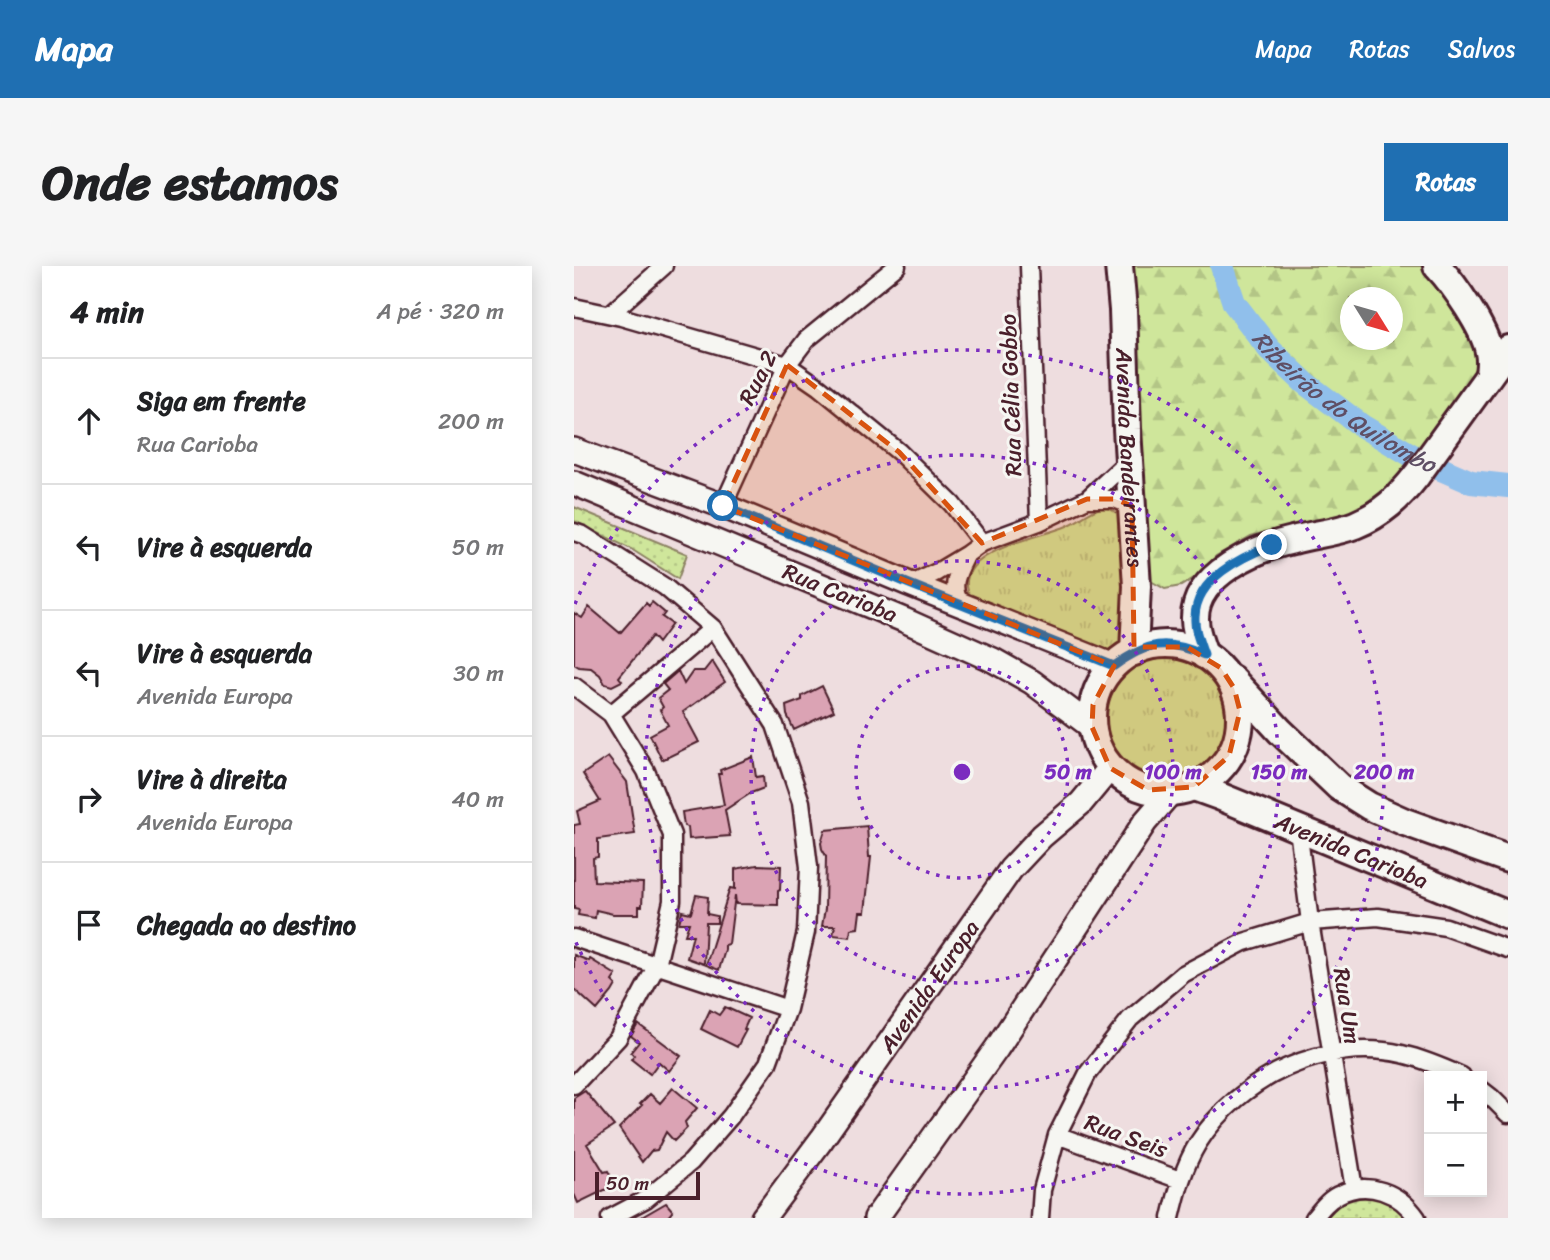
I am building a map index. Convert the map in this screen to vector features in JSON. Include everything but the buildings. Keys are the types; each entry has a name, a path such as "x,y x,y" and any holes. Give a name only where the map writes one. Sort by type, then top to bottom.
{"main road":[{"name":"Avenida Bandeirantes","path":"1119,266 1137,586 1124,659"},
{"path":"1437,266 1455,289 1484,336 1491,361 1489,374"},
{"path":"876,1218 997,1048 1145,822 1182,790 1214,775 1229,756 1238,734 1240,711 1234,688 1212,661 1196,631 1195,616 1204,591 1215,578 1252,553 1272,545 1343,530 1375,516 1391,505 1417,475 1508,349"},
{"name":"Rua Carioba","path":"574,450 723,506 961,604 1124,659"},
{"name":"Rua Carioba","path":"574,483 904,620 993,660 1032,682 1092,727"},
{"path":"1182,790 1148,790 1128,782 1110,768 1098,749 1092,727 1093,705 1101,684 1124,659 1151,646 1169,644 1187,647 1212,661"},
{"name":"Avenida Carioba","path":"1212,661 1339,787 1369,806 1405,822 1508,859"},
{"name":"Avenida Europa","path":"763,1218 822,1139 1011,870 1042,836 1080,803 1110,768"},
{"name":"Avenida Carioba","path":"1182,790 1219,796 1508,915"}],"street":[{"path":"610,314 664,266"},
{"name":"Rua 2","path":"723,506 787,365 806,340 897,266"},
{"name":"Rua Célia Gobbo","path":"1029,266 1038,522"},
{"path":"574,307 610,314 787,365 820,387 899,452 952,503 982,543"},
{"path":"907,583 926,577 982,543 1038,522 1087,499 1129,460"},
{"path":"1087,499 1115,499 1132,506"},
{"path":"574,532 665,586 713,628 775,725 801,802 810,867 806,932 788,1009 768,1062 731,1116 691,1161 646,1199 610,1218"},
{"path":"961,604 956,597 955,578 967,554"},
{"path":"611,714 713,628"},
{"path":"574,686 611,714 646,771 673,835 672,901 657,965 618,1038 574,1084"},
{"name":"Rua Um","path":"1298,829 1310,922 1354,1189"},
{"path":"1040,1218 1042,1191 1057,1135 1088,1073 1130,1019 1183,974 1244,942 1310,922 1378,917 1446,927 1508,949"},
{"path":"574,937 788,1009"},
{"path":"1171,1218 1180,1180 1198,1143 1224,1110 1255,1084 1292,1064 1332,1053 1366,1050 1400,1053 1433,1062 1452,1071"},
{"path":"1487,1094 1508,1114"},
{"name":"Rua Seis","path":"1057,1135 1180,1180"},
{"path":"1314,1218 1324,1205 1338,1195 1354,1189 1372,1188 1390,1193 1405,1203 1417,1218"}],"highlighted area":[{"path":"787,365 899,452 982,543 1087,499 1115,499 1132,506 1134,647 1187,647 1221,668 1234,688 1240,711 1229,756 1194,787 1148,790 1110,768 1092,727 1093,705 1114,666 723,506"}],"green space":[{"path":"1128,266 1424,266 1481,348 1479,368 1407,469 1365,512 1310,527 1282,528 1251,536 1216,556 1197,576 1181,586 1165,589 1149,580"},
{"path":"574,507 687,554 678,579 631,549 574,521"},
{"path":"1100,508 1108,508 1120,515 1130,636 1122,648 1109,654 971,598 967,582 972,569 983,558 1018,542 1067,526"},
{"path":"1166,652 1192,657 1213,672 1228,693 1233,719 1228,745 1213,766 1192,781 1166,786 1140,781 1119,766 1104,745 1099,719 1104,693 1119,672 1140,657"},
{"path":"1373,1195 1388,1199 1409,1218 1327,1218 1336,1207 1347,1200"}],"waterway":[{"name":"Ribeirão do Quilombo","path":"1222,266 1234,303 1269,349 1305,383 1362,426 1418,459 1471,482 1508,486"}],"route":[{"path":"723,506 1114,666 1133,652 1151,646 1169,644 1187,647 1204,655 1196,631 1195,616 1204,591 1231,566 1272,545"}]}
